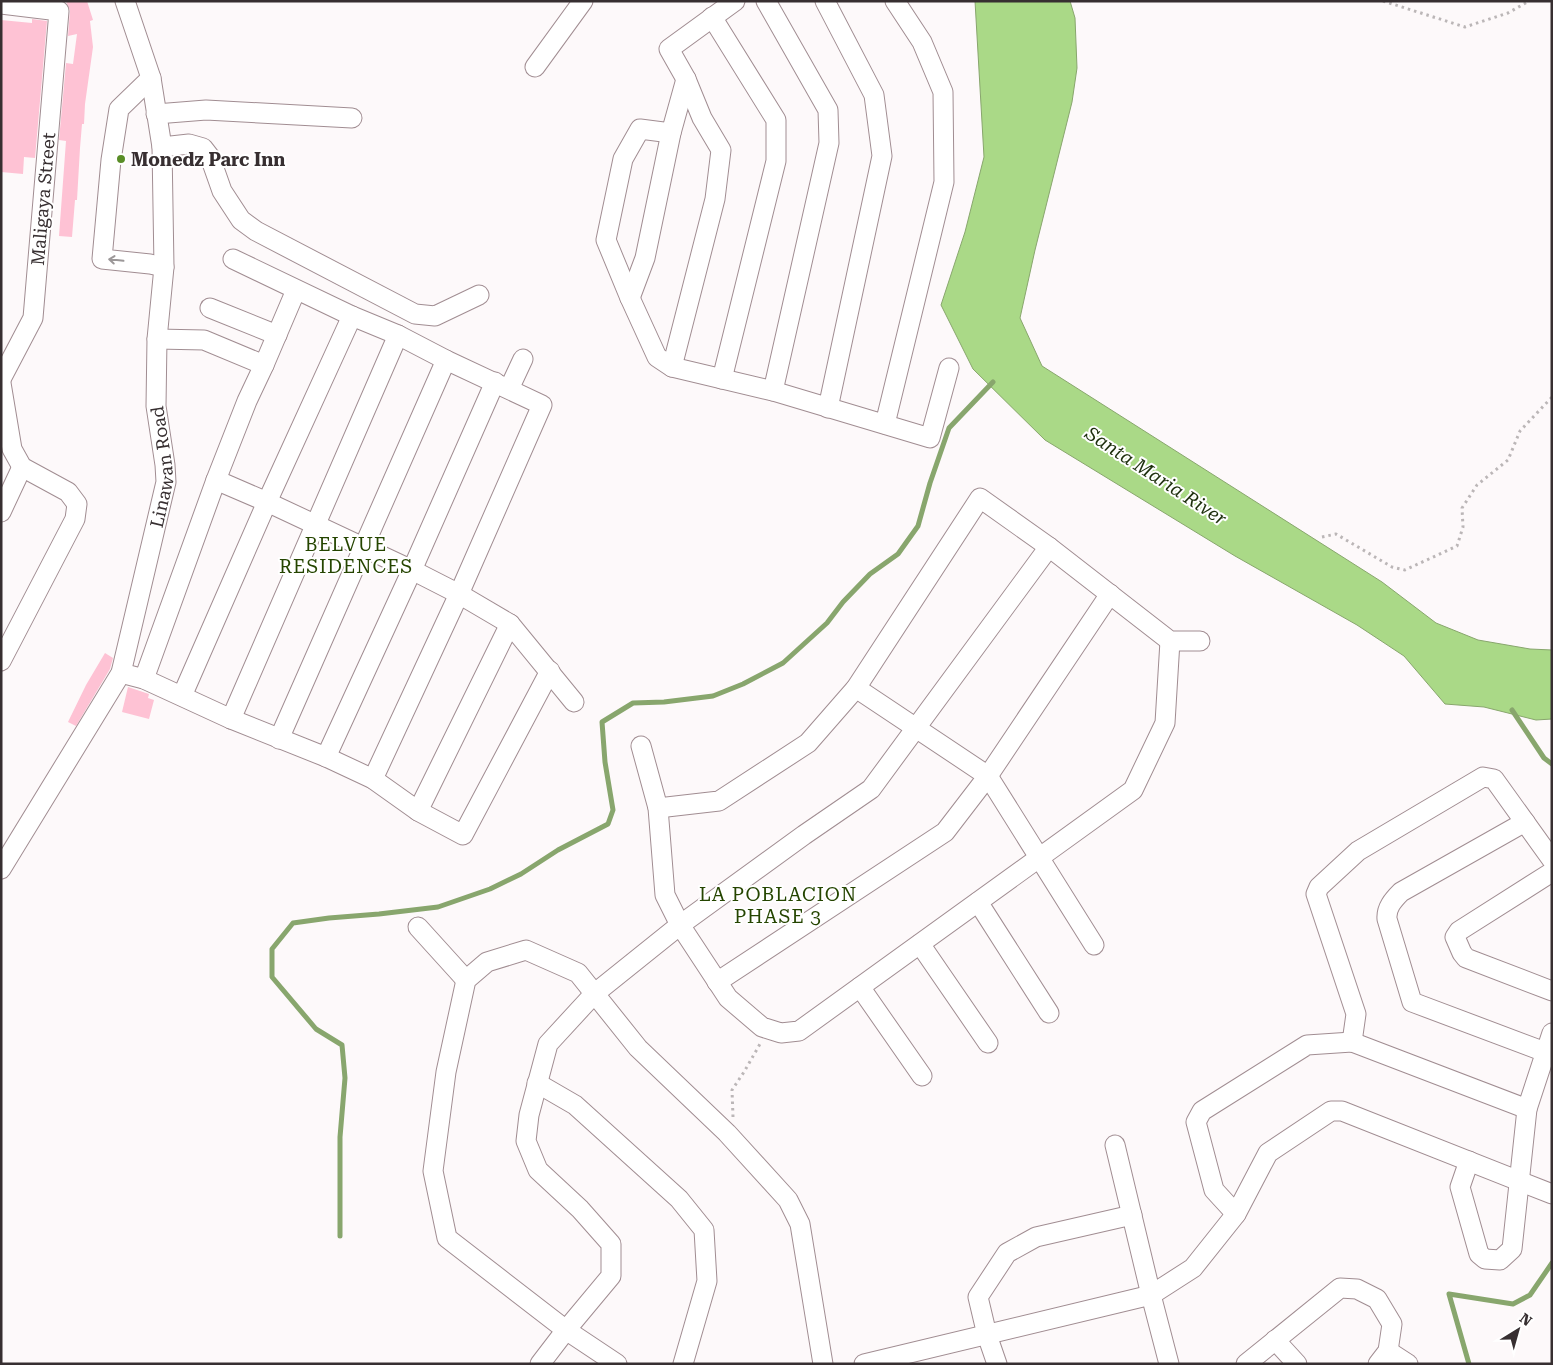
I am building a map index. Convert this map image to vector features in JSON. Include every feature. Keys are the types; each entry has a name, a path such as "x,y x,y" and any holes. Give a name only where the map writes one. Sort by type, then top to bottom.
{"street":[{"name":"Linawan Road","path":"1,869 121,673 166,482 156,406 157,339 164,267 162,147 151,78 125,1"},
{"path":"535,67 583,1"},
{"path":"672,367 715,199 721,150 702,118 686,79 670,48 735,1"},
{"path":"766,1 828,110 829,143 774,391"},
{"path":"825,1 874,96 882,156 828,408"},
{"path":"885,424 944,182 943,92 922,42 895,1"},
{"name":"Maligaya Street","path":"1,4 59,11 33,318 1,381 12,449 22,466"},
{"path":"712,17 776,120 776,161 722,380"},
{"path":"151,78 119,108 111,160 102,259 164,267"},
{"path":"630,298 645,258 671,133 686,79"},
{"path":"156,114 206,110 352,118"},
{"path":"671,133 640,129 624,159 606,240 657,357 672,367 774,391 930,438 949,368"},
{"path":"162,147 189,144 203,148 210,157 222,191 240,220 256,231 416,314 435,316 480,295"},
{"path":"233,259 352,316 398,335 542,405 373,779"},
{"path":"144,679 216,480 247,401 296,290"},
{"path":"210,308 277,335"},
{"path":"182,696 267,502 352,316"},
{"path":"231,720 398,335"},
{"path":"157,339 204,340 264,365"},
{"path":"326,757 412,570 502,386 523,359"},
{"path":"279,739 446,360"},
{"path":"1,512 22,466 68,492 77,504 75,519 1,660"},
{"path":"216,480 412,570 510,624 574,702"},
{"path":"658,808 719,801 808,743 856,688 980,498 1049,546 1170,641 1200,641"},
{"path":"540,1364 611,1276 611,1244 580,1209 538,1170 526,1141 529,1115 548,1044 594,994 680,925 871,789 1049,546"},
{"path":"717,982 945,832 988,776 1110,594"},
{"path":"418,811 510,624"},
{"path":"641,746 658,808 665,896 680,925 728,998 762,1027 781,1033 799,1031 1133,790 1165,723 1170,641"},
{"path":"121,673 144,679 231,720 326,757 373,779 418,811 463,835 550,671"},
{"path":"856,688 916,730 988,776 1094,945"},
{"path":"1352,1042 1356,1014 1316,894 1319,887 1358,851 1483,777 1494,779 1552,860"},
{"path":"1524,822 1401,892 1386,913 1412,1002 1545,1052"},
{"path":"1552,872 1459,931 1455,937 1466,958 1552,991"},
{"path":"978,902 1049,1013"},
{"path":"418,927 466,980"},
{"path":"920,944 988,1043"},
{"path":"617,1364 566,1330 446,1238 433,1171 446,1072 466,980 487,962 526,950 578,973 638,1048 727,1133 788,1200 800,1224 823,1364"},
{"path":"860,987 922,1076"},
{"path":"1469,1161 1460,1187 1479,1254 1485,1259 1500,1260 1512,1249 1527,1109 1552,1033"},
{"path":"1236,1214 1214,1190 1196,1122 1198,1116 1202,1111 1307,1045 1352,1042 1527,1109"},
{"path":"537,1083 575,1105 679,1199 704,1230 707,1281 683,1364"},
{"path":"864,1364 1151,1295 1193,1268 1236,1214 1268,1153 1331,1111 1342,1111 1552,1194"},
{"path":"1114,1145 1169,1364"},
{"path":"997,1364 987,1335 978,1297 1007,1253 1036,1237 1132,1215"},
{"path":"1246,1364 1340,1288 1357,1289 1377,1299 1392,1324 1383,1357 1408,1364"},
{"path":"1275,1340 1297,1364"}],"path":[{"path":"1383,1 1465,27 1508,13 1529,1"},
{"path":"1322,537 1336,534 1392,567 1405,570 1458,546 1463,527 1462,508 1477,485 1508,460 1520,431 1552,397"},
{"path":"727,1133 734,1114 732,1090 757,1047 771,1030"}],"water":[{"name":"Santa Maria River","path":"975,1 1070,1 1075,18 1077,68 1072,102 1020,318 1042,366 1382,582 1436,623 1478,640 1530,649 1552,650 1552,719 1536,720 1484,707 1445,704 1404,656 1357,625 1235,556 1045,440 973,369 941,305 965,232 984,157"}],"building":[{"path":"66,1 87,1 93,20 90,21 93,47 84,124 82,124 77,200 75,200 72,237 59,236 66,141 59,140 66,63 73,64 77,34 68,36 70,11"},
{"path":"32,19 47,21 35,158 24,157 23,174 1,172 1,20 32,23"},
{"path":"105,653 113,658 110,669 76,726 68,722 86,685"},
{"path":"128,687 149,694 148,698 154,700 149,719 122,712"}],"waterway":[{"path":"340,1236 340,1137 345,1078 342,1045 316,1029 272,977 272,949 293,923 438,907 490,889 521,874 558,850 608,824 613,810 605,762 602,722 633,703 664,702 713,696 743,684 783,663 827,623 843,602 870,574 898,554 918,526 930,483 949,428 993,382"},
{"path":"1512,710 1544,758 1552,764"},
{"path":"1469,1364 1449,1294 1513,1304 1530,1295 1552,1263"}],"place":[{"name":"Monedz Parc Inn","path":"121,159"}],"district":[{"name":"BELVUE RESIDENCES","path":"346,555"},
{"name":"LA POBLACION PHASE 3","path":"778,905"}]}
